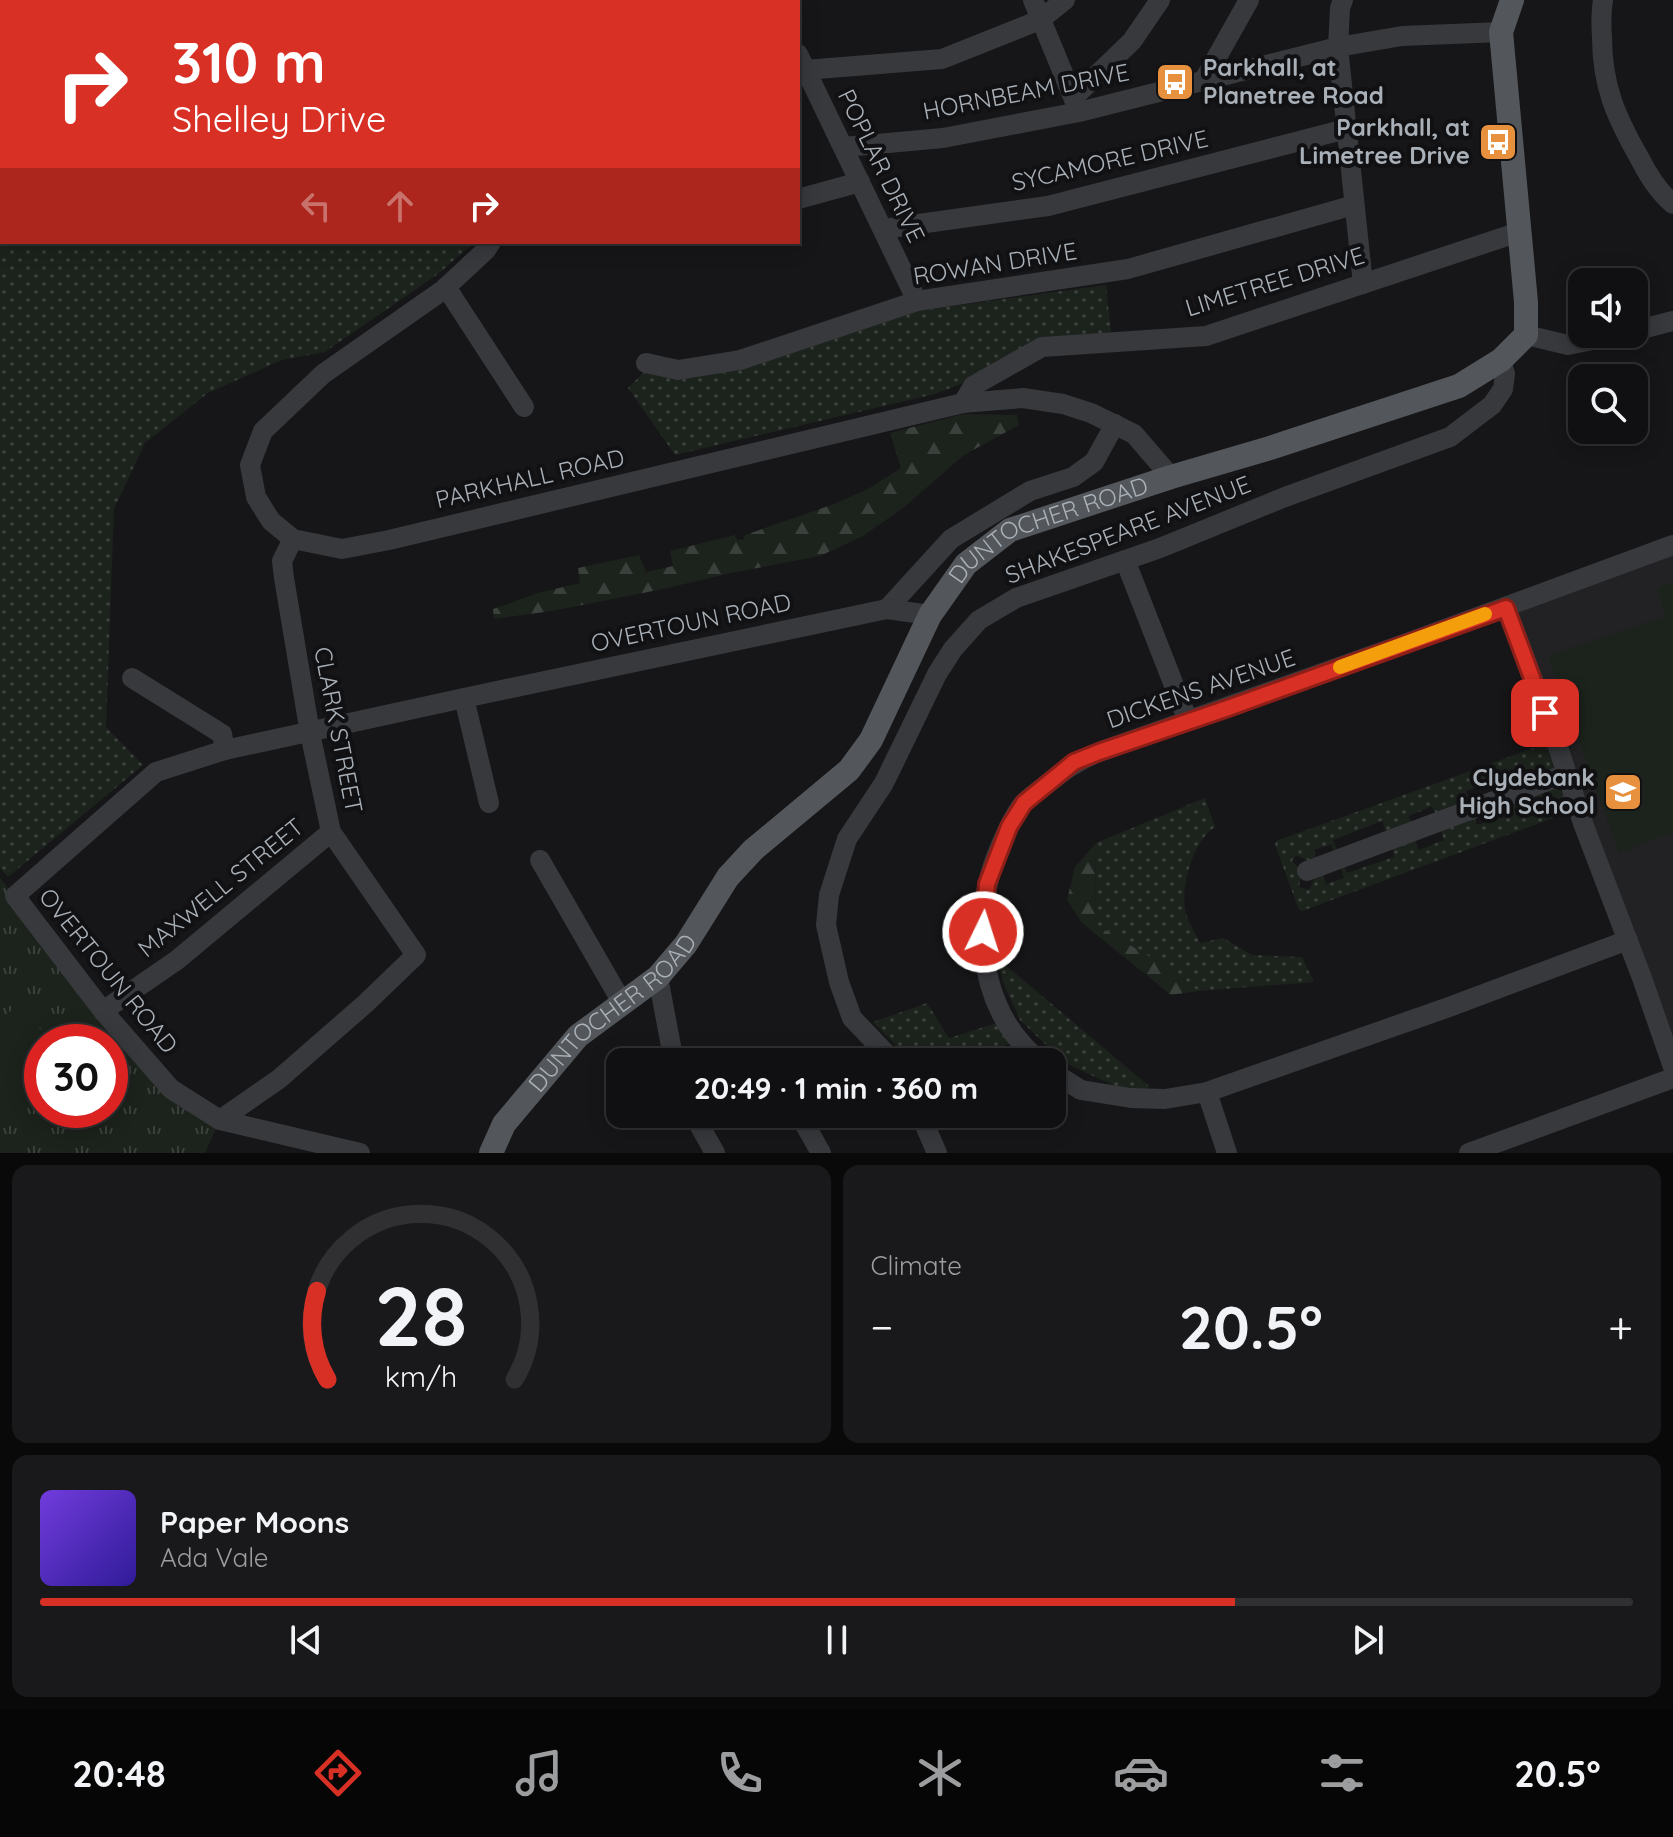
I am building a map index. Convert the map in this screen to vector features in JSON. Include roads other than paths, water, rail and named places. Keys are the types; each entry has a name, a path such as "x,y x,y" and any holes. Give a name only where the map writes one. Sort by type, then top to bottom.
{"main road":[{"path":"1512,0 1501,32 1526,302 1526,335"},
{"name":"DUNTOCHER ROAD","path":"491,1153 504,1124 578,1036 658,977 686,944 728,877 753,850 849,770 871,740 930,615 966,564 1010,530 1459,386 1501,360 1526,335"}],"street":[{"path":"1033,0 1076,104 1132,41 1160,0"},
{"path":"802,62 942,59 1040,20 1065,0"},
{"path":"1204,80 1249,0"},
{"path":"1343,0 1338,47 1363,284"},
{"path":"1603,0 1602,57 1609,96 1646,170 1673,204"},
{"name":"HORNBEAM DRIVE","path":"844,147 943,138 1076,104 1204,80 1338,47 1402,36 1501,32"},
{"name":"POPLAR DRIVE","path":"802,62 917,301"},
{"name":"SYCAMORE DRIVE","path":"883,229 1048,206 1346,129"},
{"path":"800,198 860,182"},
{"name":"ROWAN DRIVE","path":"646,363 678,370 740,360 917,301 1128,269 1354,205"},
{"name":"LIMETREE DRIVE","path":"963,403 973,386 1042,347 1206,336 1519,232"},
{"path":"293,539 271,521 256,497 250,465 263,431 323,374 446,287 490,244"},
{"path":"446,287 524,407"},
{"path":"1648,327 1673,321"},
{"path":"1526,335 1568,345"},
{"name":"SHAKESPEARE AVENUE","path":"881,1048 852,1018 839,982 826,925 829,895 847,839 884,783 937,674 953,649 979,620 1016,598 1160,548 1285,497 1450,437 1492,405 1503,389 1505,374 1501,360"},
{"name":"PARKHALL ROAD","path":"293,539 342,549 963,403 1023,398 1063,404 1091,413 1134,434 1171,477"},
{"path":"887,609 951,539 1030,491 1073,477 1094,462 1115,424"},
{"name":"CLARK STREET","path":"220,1120 279,1079 416,955 331,832 310,733 282,561 293,539"},
{"name":"DICKENS AVENUE","path":"1026,1048 996,1001 986,968 983,932 987,884 1009,827 1024,803 1074,762 1673,545"},
{"path":"1125,560 1188,721"},
{"path":"1506,608 1673,1067"},
{"name":"OVERTOUN ROAD","path":"360,1153 220,1120 171,1089 103,1011 15,896 156,772 225,750 887,609 930,615"},
{"path":"132,678 222,734 225,750"},
{"path":"464,698 489,803"},
{"path":"1307,871 1566,774"},
{"name":"MAXWELL STREET","path":"103,1011 177,960 331,832"},
{"path":"540,860 623,1004"},
{"path":"1066,1081 1081,1090 1131,1098 1165,1099 1207,1092 1628,940"},
{"path":"658,977 671,1048"},
{"path":"1469,1153 1673,1078"},
{"path":"1207,1092 1227,1153"},
{"path":"701,1128 715,1153"},
{"path":"807,1128 821,1153"},
{"path":"926,1128 937,1153"}],"place":[{"name":"Parkhall, at Planetree Road","path":"1175,82"},
{"name":"Parkhall, at Limetree Drive","path":"1498,142"},
{"name":"Clydebank High School","path":"1623,792"}]}
